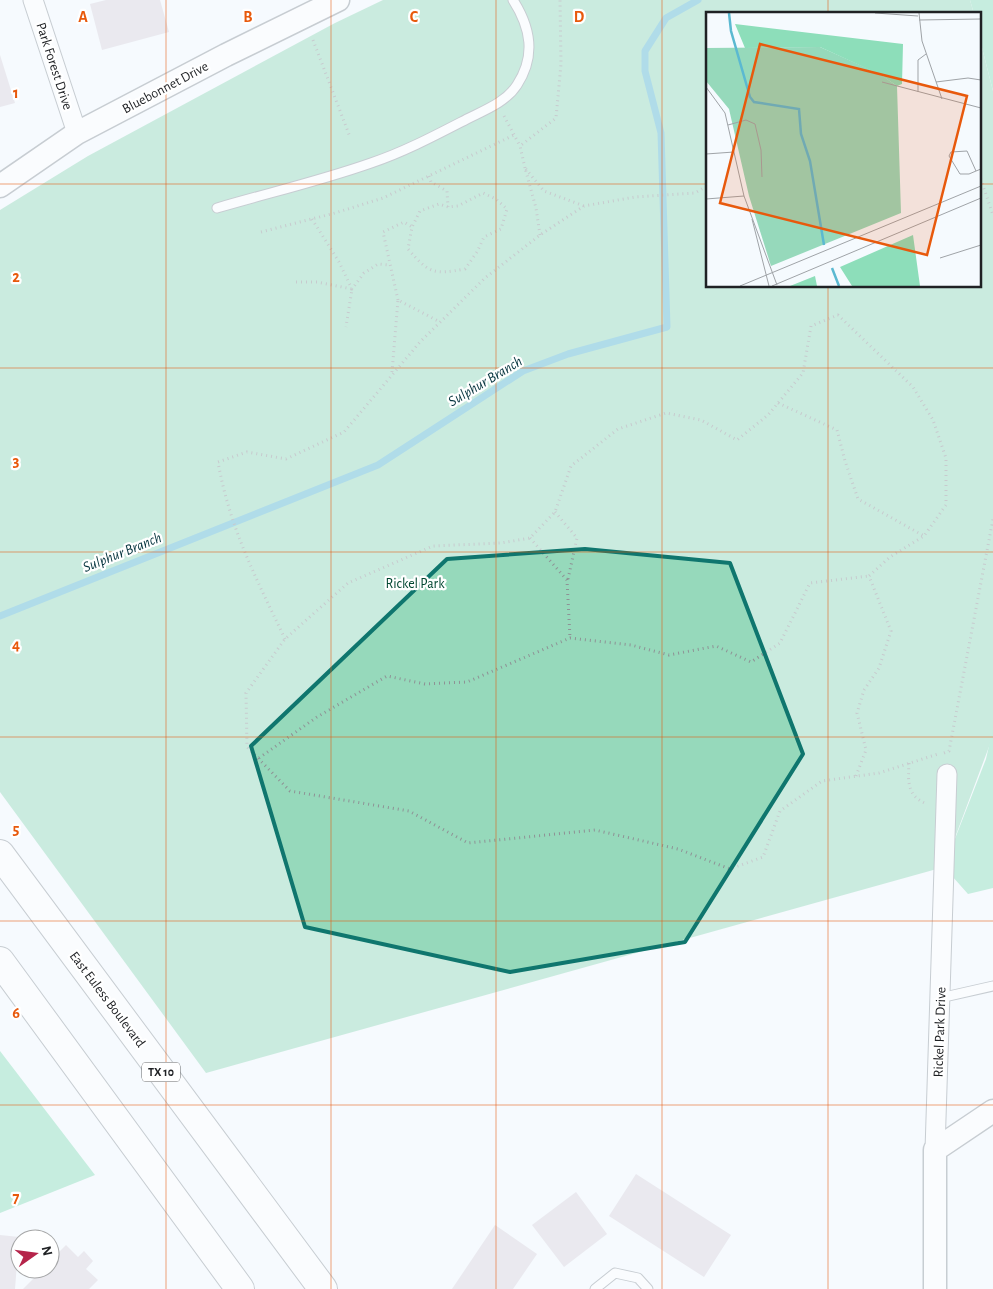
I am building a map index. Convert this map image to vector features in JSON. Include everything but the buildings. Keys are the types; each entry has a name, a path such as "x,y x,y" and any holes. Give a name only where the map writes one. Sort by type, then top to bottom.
{"main road":[{"name":"East Euless Boulevard","path":"0,854 323,1289"},
{"path":"0,962 240,1289"}],"street":[{"name":"Park Forest Drive","path":"33,0 77,133"},
{"name":"Bluebonnet Drive","path":"0,186 77,133 327,3"},
{"name":"Rickel Park Drive","path":"935,1289 935,1150 947,774"},
{"path":"935,1150 993,1112"}],"lane":[{"path":"217,208 371,163 433,137 497,103 516,86 525,70 530,51 529,33 521,13 513,0"},
{"path":"940,998 993,986"},
{"path":"595,1289 615,1273 638,1278 648,1289"}],"path":[{"path":"520,146 556,118 561,64 560,0"},
{"path":"313,40 350,136"},
{"path":"497,103 520,146 536,208 540,235"},
{"path":"261,232 383,198 514,135"},
{"path":"525,168 544,191 584,206"},
{"path":"429,176 431,182 447,191 448,207"},
{"path":"980,177 993,215"},
{"path":"285,639 244,554 224,494 218,462 247,452 286,458 344,432 392,373 485,278 540,235 584,206 635,197 695,193 706,187"},
{"path":"483,193 496,198 507,209 500,229 484,237 477,252 465,269 446,273 425,268 408,249 412,227 420,211 439,204 448,207 458,206 483,193"},
{"path":"312,219 339,262 352,289"},
{"path":"392,373 398,300 383,232 404,222 412,227"},
{"path":"346,327 352,289 364,273 378,264 390,265"},
{"path":"296,282 317,282 352,289"},
{"path":"398,300 440,322"},
{"path":"259,758 317,717 387,676 425,684 467,682 570,638 631,645 669,655 716,646 751,662 780,643 810,583 869,576 890,556 924,536 946,505 946,458 932,420 913,387 838,315 811,326 803,373 768,415 737,440 701,420 666,413 618,429 571,466 555,512 530,538 501,543 434,546 348,583 285,639 246,693 247,747 290,791 409,811 468,844 594,830 678,849 730,869 763,857 780,811 822,781 879,773 949,751 993,519"},
{"path":"778,403 837,430 858,499 924,536"},
{"path":"555,512 577,538 568,580 570,638"},
{"path":"530,538 568,580"},
{"path":"856,776 866,750 856,713 864,690 879,668 891,631 869,576"},
{"path":"909,764 910,792 917,800 946,811"}],"highlighted area":[{"path":"585,549 730,563 803,754 685,942 510,972 305,927 251,746 447,559"}],"green space":[{"name":"Rickel Park","path":"383,0 970,0 973,12 706,12 706,288 980,288 980,40 993,91 993,736 944,867 206,1073 0,792 0,210 88,156 335,23"},
{"path":"970,0 993,0 993,91 980,40 980,12 973,12"},
{"path":"993,728 993,888 968,894 944,867 986,759"},
{"path":"0,1051 95,1175 0,1213"}],"waterway":[{"name":"Sulphur Branch","path":"0,616 378,465 523,371 568,354 667,327 661,133 645,71 645,51 666,18 698,0"}]}
